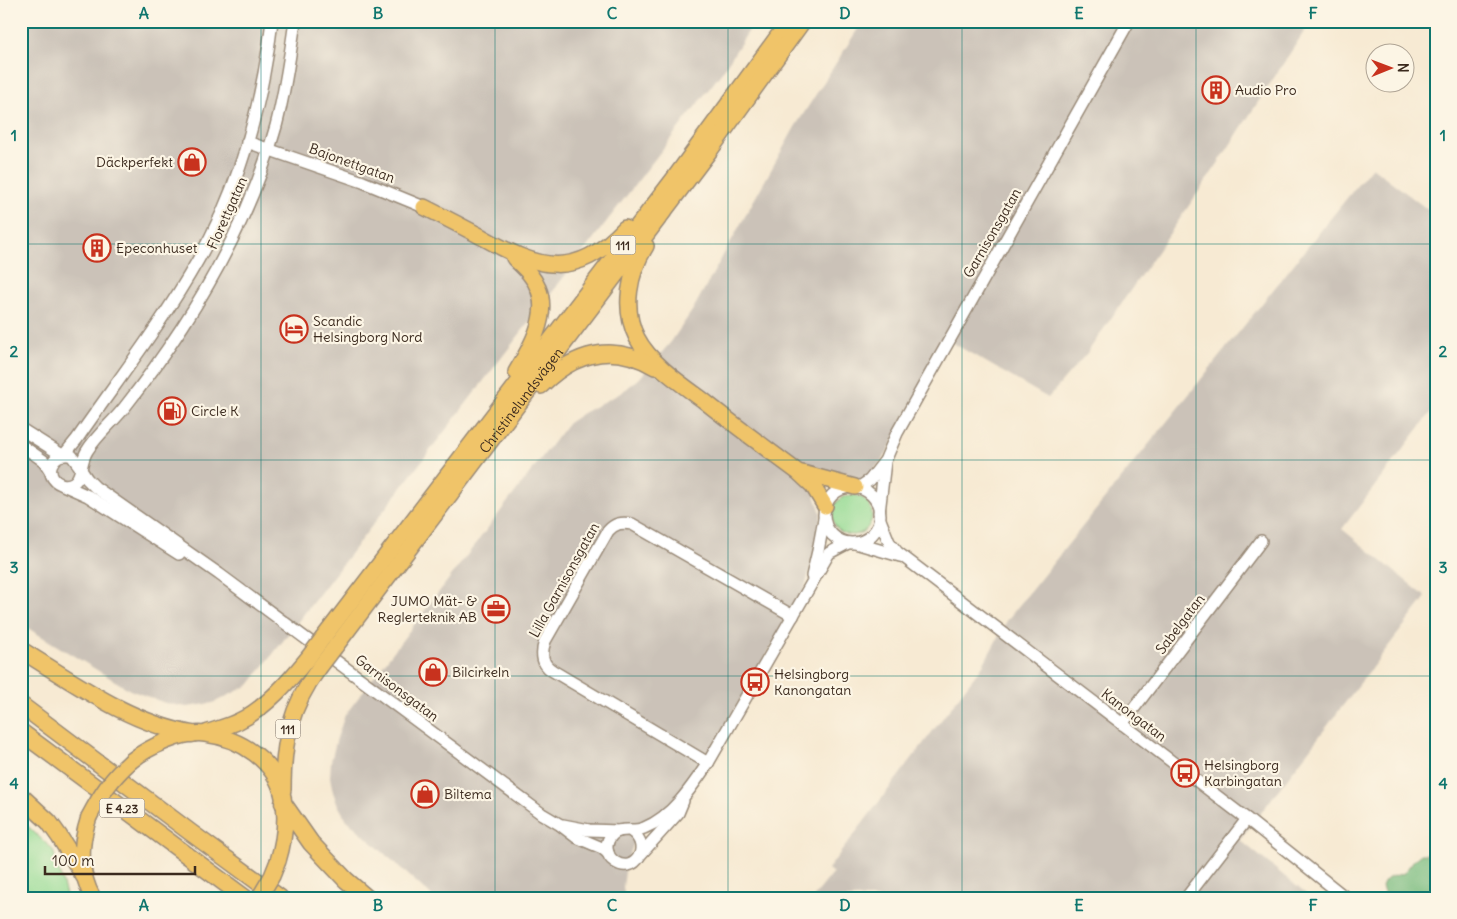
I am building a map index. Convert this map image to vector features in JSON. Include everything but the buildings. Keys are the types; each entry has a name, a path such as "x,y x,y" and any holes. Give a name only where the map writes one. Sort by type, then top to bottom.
{"highway":[{"path":"21,650 89,692 135,717 174,731 198,734"},
{"name":"E 4.23","path":"21,705 280,898"},
{"name":"E 4.23","path":"21,732 245,898"},
{"path":"21,796 49,822 60,836 84,886"},
{"path":"283,800 310,843 366,898"}],"main road":[{"name":"Christinelundsvägen","path":"329,642 454,466 675,176 789,21"},
{"name":"Christinelundsvägen","path":"198,734 228,726 251,715 313,663 492,441 711,149 803,21"},
{"path":"672,377 644,349 637,338 630,316 631,284 644,249 711,149"},
{"path":"424,207 507,252 536,263 549,265 573,263 588,257 617,237 675,176"},
{"path":"454,466 521,363 535,335 539,321 541,298 538,287 525,268 507,252"},
{"path":"492,441 553,375 575,361 588,356 606,353 624,354 647,362 672,377 798,472 813,486 824,510"},
{"path":"798,472 856,488"},
{"name":"Christinelundsvägen","path":"283,800 284,753 290,723 313,663"},
{"path":"198,734 238,743 256,755 271,772 283,800"},
{"name":"111","path":"84,886 82,854 86,828 103,791 113,778 131,761 146,752 164,743 198,734"},
{"name":"111","path":"259,898 272,876 284,837 283,800"},
{"path":"84,886 93,898"}],"street":[{"name":"Florettgatan","path":"63,455 77,439 160,320 198,260 227,198 247,142 262,85 272,21"},
{"name":"Florettgatan","path":"80,468 86,452 125,406 187,321 213,277 246,210 269,149 282,99 294,21"},
{"name":"Garnisonsgatan","path":"856,488 870,480 885,461 913,402 1129,21"},
{"name":"Bajonettgatan","path":"247,142 363,182 424,207"},
{"name":"Garnisonsgatan","path":"21,429 63,455 72,456 86,479 95,487 219,574 524,801 576,837 595,844 608,853 611,859 617,863 623,865 630,864 636,860 678,813 687,792"},
{"name":"Garnisonsgatan","path":"21,444 44,461 55,481 88,496 183,557 219,574"},
{"path":"51,472 54,460 63,455"},
{"name":"Garnisonsgatan","path":"879,515 885,461"},
{"path":"63,485 75,482 79,476 80,468"},
{"path":"856,488 864,490 875,500 879,515 878,523 872,534 867,538 851,543 841,541 830,533 826,527 824,510 828,500 840,490 856,488"},
{"name":"Garnisonsgatan","path":"807,592 818,552 824,510"},
{"name":"Kanongatan","path":"879,515 888,542 904,557 1247,819 1346,898"},
{"name":"Lilla Garnisonsgatan","path":"708,763 550,669 545,664 542,657 545,641 608,531 612,525 617,523 625,522 632,524 793,616"},
{"name":"Sabelgatan","path":"1122,724 1262,541"},
{"name":"Garnisonsgatan","path":"559,824 589,830 631,831 644,829 668,812 687,792 708,763 829,553 851,543"},
{"name":"Kanongatan","path":"851,543 904,557"},
{"path":"1186,898 1247,819"},
{"path":"608,853 608,840 619,831"},
{"path":"631,831 641,841 640,855"}],"shaded area":[{"path":"21,21 755,21 722,72 249,685 213,703 187,707 165,703 130,690 21,624"},
{"path":"863,21 1311,21 1217,165 1087,353 1048,398 946,339 883,460 861,482 807,472 821,513 820,533 804,591 703,764 674,806 639,830 625,872 623,887 625,898 434,898 346,819 338,805 330,777 331,761 345,715 568,423 619,394 639,379 671,342 692,311 795,127"},
{"path":"1372,167 1436,216 1436,406 1342,529 1426,597 1240,840 1311,898 813,898 833,873 828,869 983,665 1008,619"}],"green space":[{"path":"848,495 856,495 863,498 869,504 872,515 869,526 863,532 856,535 848,535 841,532 835,526 832,519 832,511 835,504 841,498"},
{"path":"21,820 53,850 67,898 21,898"},
{"path":"1421,854 1436,857 1436,898 1386,898 1382,887 1386,880 1404,873"}],"place":[{"name":"Audio Pro","path":"1216,90"},
{"name":"Däckperfekt","path":"192,162"},
{"name":"Epeconhuset","path":"97,248"},
{"name":"Scandic Helsingborg Nord","path":"294,329"},
{"name":"Circle K","path":"172,411"},
{"name":"JUMO Mät- & Reglerteknik AB","path":"496,609"},
{"name":"Bilcirkeln","path":"433,672"},
{"name":"Helsingborg Kanongatan","path":"755,682"},
{"name":"Helsingborg Karbingatan","path":"1185,773"},
{"name":"Biltema","path":"425,794"}]}
